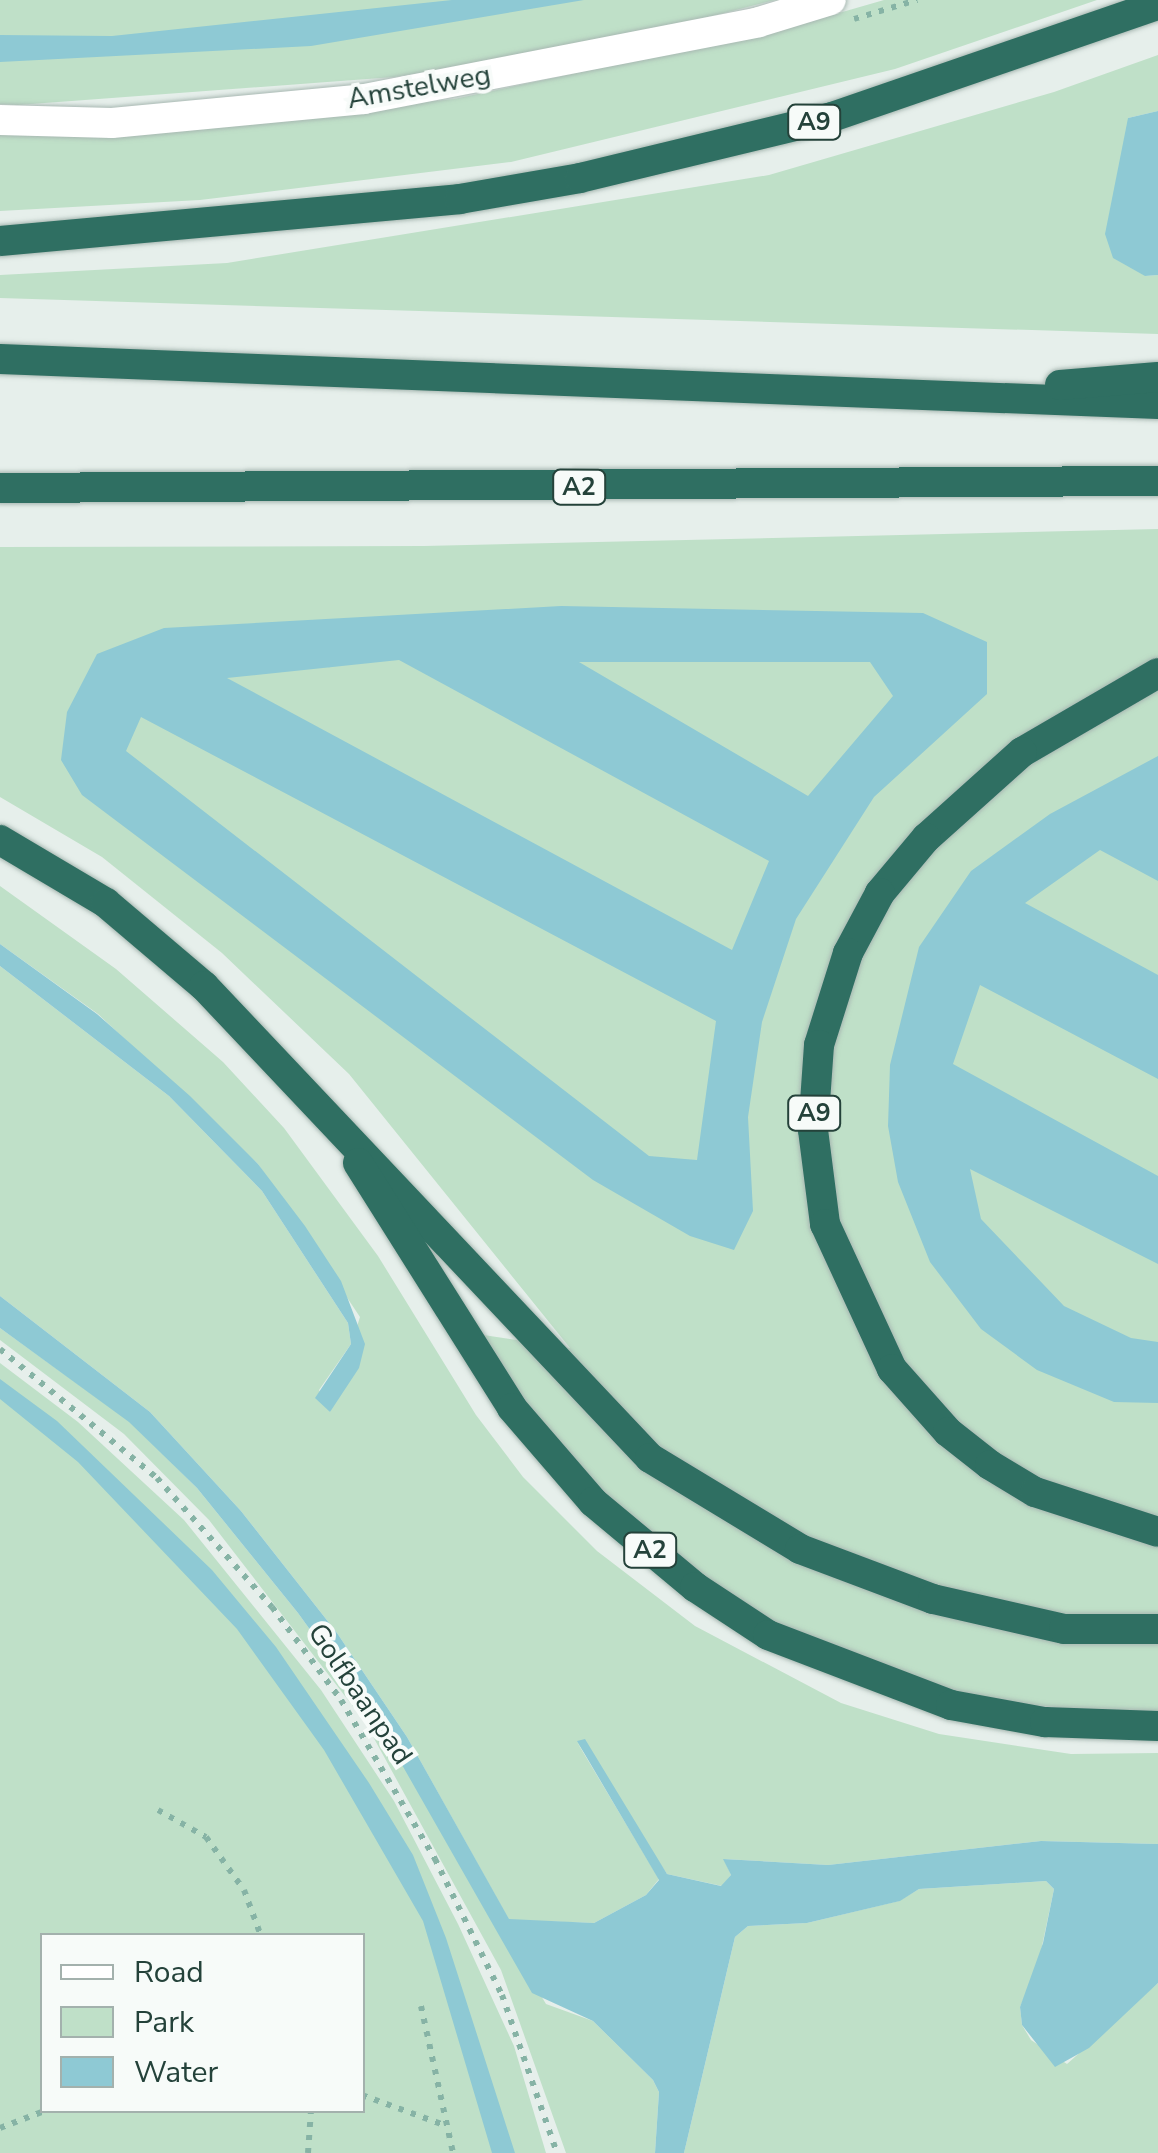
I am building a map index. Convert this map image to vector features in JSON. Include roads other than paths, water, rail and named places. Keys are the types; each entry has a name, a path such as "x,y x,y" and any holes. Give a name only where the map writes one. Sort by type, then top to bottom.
{"highway":[{"name":"A9","path":"0,241 440,202 580,178 832,118 1158,5"},
{"path":"0,360 887,398 1158,404"},
{"path":"887,398 1158,377"},
{"name":"A2","path":"0,488 1158,481"},
{"name":"A9","path":"1158,673 1022,752 926,838 880,892 848,953 818,1045 813,1130 825,1224 892,1369 948,1432 990,1465 1036,1492 1158,1532"},
{"name":"A2","path":"0,840 106,903 204,986 325,1109 650,1458 800,1549 933,1599 1064,1629 1158,1629"},
{"name":"A2","path":"325,1109 512,1408 593,1502 695,1587 768,1635 951,1705 1045,1722 1158,1726"}],"street":[{"name":"Amstelweg","path":"0,120 112,123 364,99 760,22 831,0"}],"water":[{"path":"452,0 584,0 311,46 0,62 0,35 112,36"},
{"path":"1158,111 1158,275 1145,276 1113,258 1105,234 1128,118"},
{"path":"561,606 923,613 987,642 987,694 874,797 796,919 762,1022 748,1117 753,1211 734,1250 690,1236 593,1180 82,795 61,760 67,712 97,654 164,628","holes":["399,660 769,861 732,950 227,678","579,662 870,662 893,696 808,796","141,717 716,1021 697,1160 649,1156 126,751"]},
{"path":"1158,756 1158,881 1100,850 1025,903 1158,975 1158,1079 980,985 953,1064 1158,1176 1158,1264 970,1169 981,1219 1064,1306 1131,1338 1158,1342 1158,1403 1114,1402 1037,1370 981,1329 930,1262 898,1182 888,1126 890,1065 919,947 971,871 1050,814"},
{"path":"0,944 97,1014 190,1096 258,1164 305,1226 341,1281 365,1344 359,1368 330,1412 315,1398 351,1344 348,1323 262,1191 169,1096 0,966"},
{"path":"0,1296 150,1412 241,1511 337,1633 407,1737 509,1919 594,1923 646,1895 659,1880 577,1741 585,1739 667,1874 721,1886 731,1875 723,1859 828,1865 1041,1841 1158,1844 1158,1983 1089,2048 1055,2067 1022,2025 1020,2007 1043,1943 1054,1889 1046,1881 919,1889 900,1901 807,1923 748,1926 735,1937 684,2153 655,2153 659,2092 653,2080 593,2021 532,1993 381,1728 298,1613 197,1488 129,1422 0,1328"},
{"path":"0,1379 57,1421 212,1570 276,1647 369,1783 413,1855 446,1938 515,2153 492,2153 423,1921 324,1750 237,1629 78,1462 0,1399"}]}
